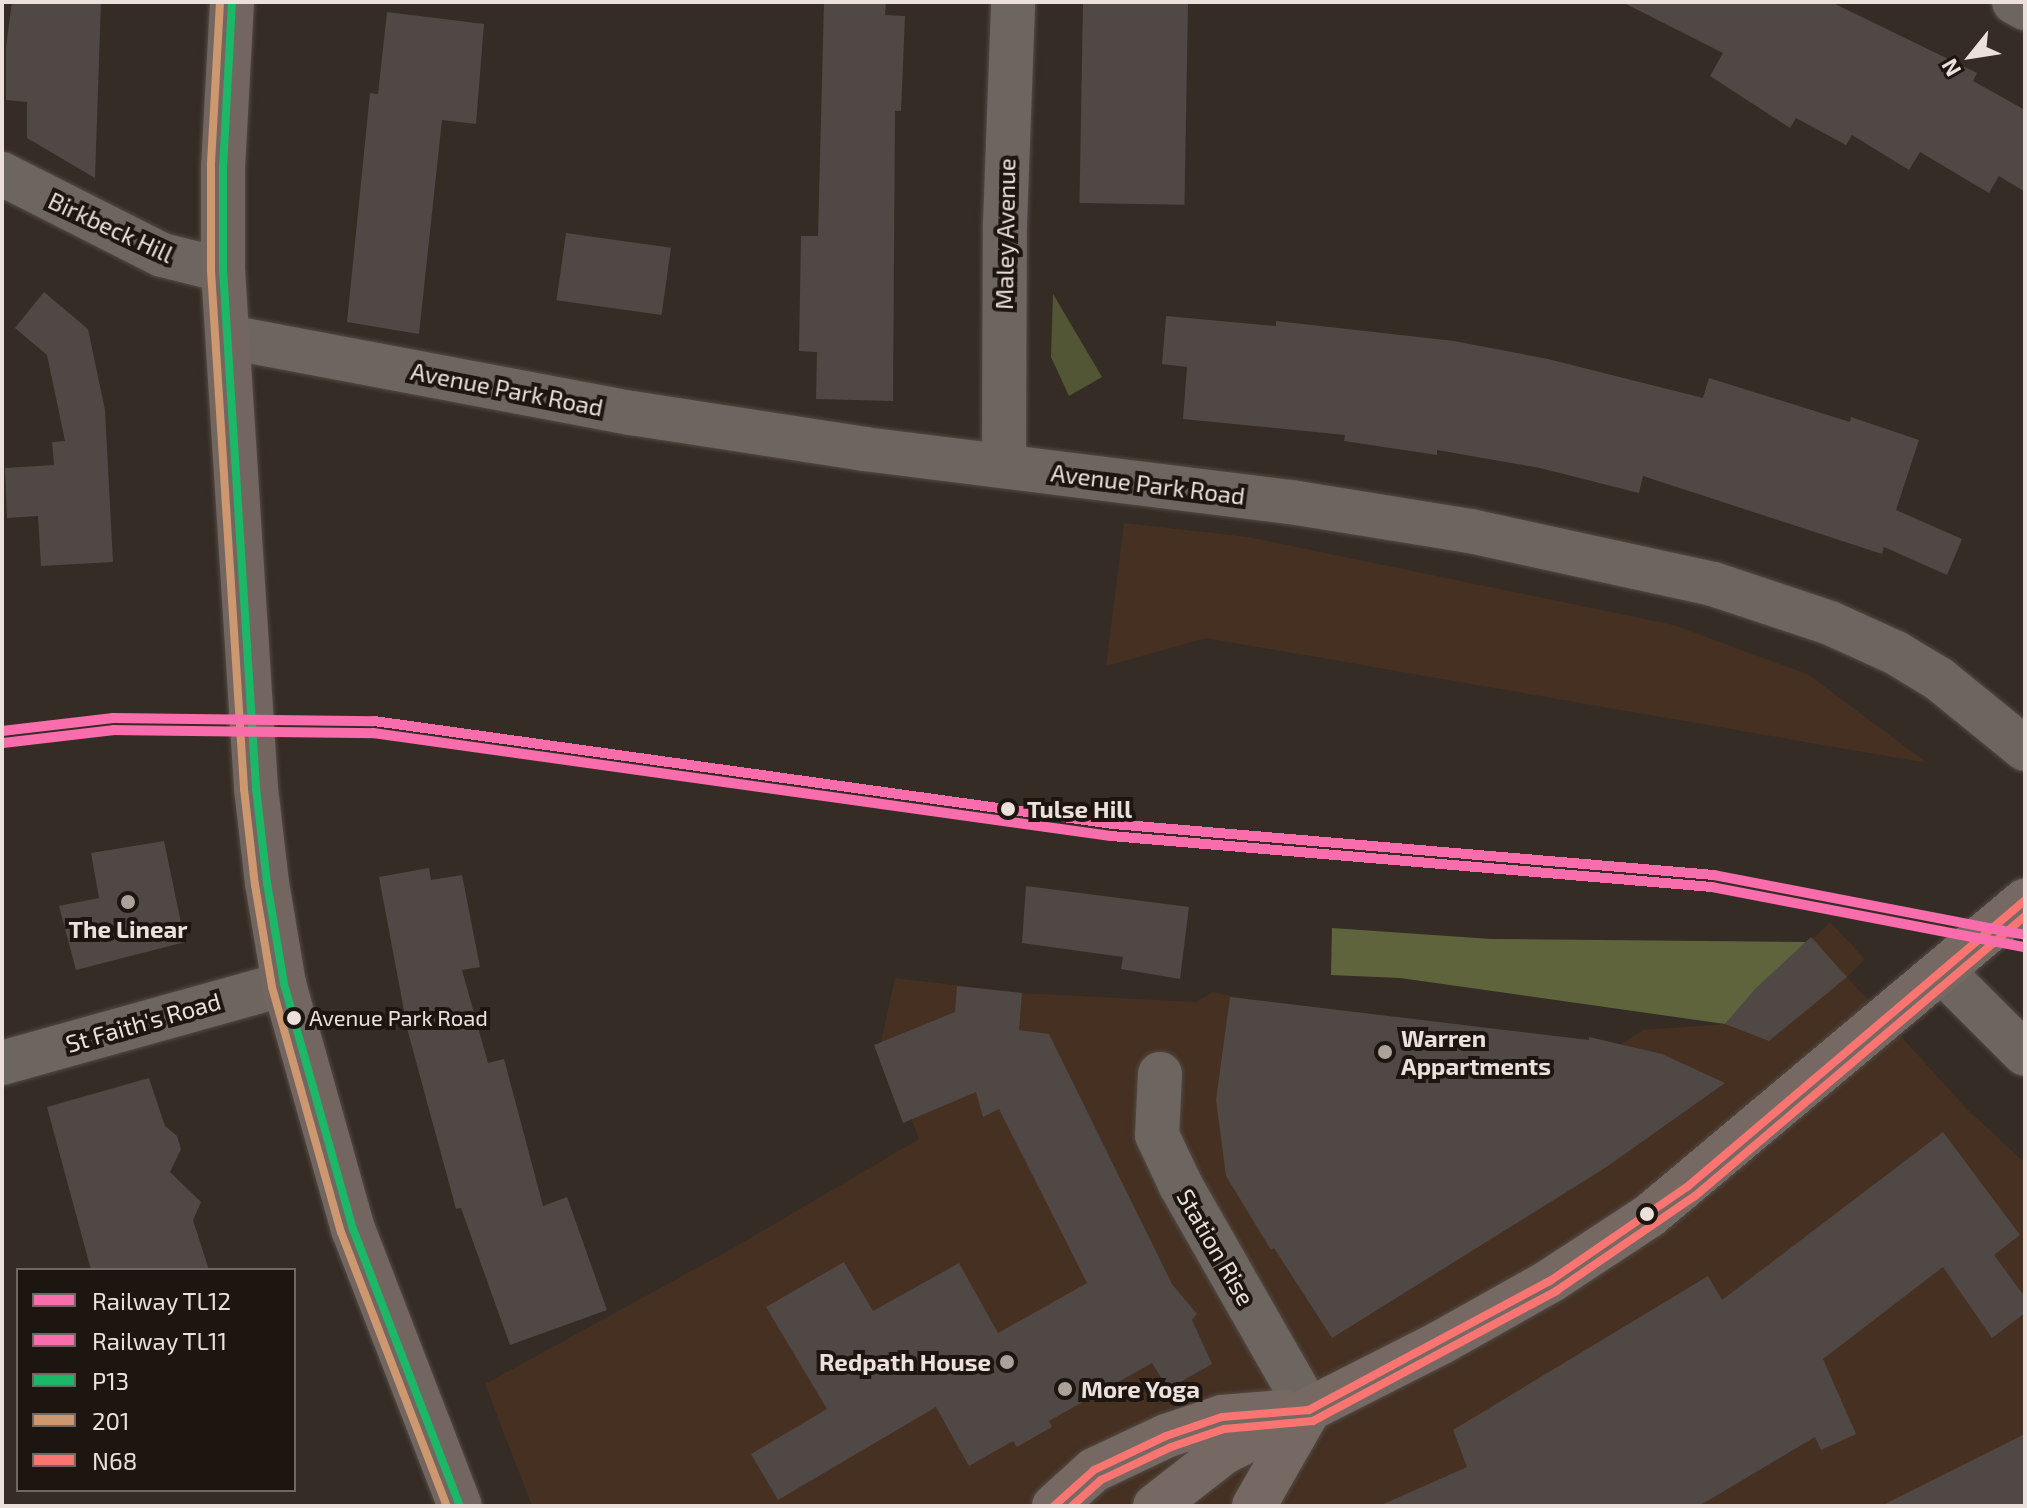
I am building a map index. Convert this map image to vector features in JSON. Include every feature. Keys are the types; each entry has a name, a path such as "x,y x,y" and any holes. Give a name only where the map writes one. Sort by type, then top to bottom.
{"highway":[{"path":"232,2 222,188 223,270 256,788 267,883 284,984 353,1229 460,1506"}],"main road":[{"path":"1155,1506 1223,1453 1440,1343 1550,1281 1625,1233 1687,1187 2025,900"},
{"path":"1054,1506 1094,1470 1166,1436 1222,1417 1309,1410"},
{"path":"1254,1506 1309,1410"}],"street":[{"name":"Maley Avenue","path":"1004,466 1004,240 1013,2"},
{"path":"2014,2 2025,8"},
{"name":"Birkbeck Hill","path":"2,174 162,255 223,270"},
{"name":"Avenue Park Road","path":"228,337 632,413 1004,466 1291,502 1440,526 1713,584 1830,623 1896,653 1939,679 2025,749"},
{"path":"1942,971 2025,1054"},
{"name":"St Faith's Road","path":"2,1063 284,984"},
{"name":"Station Rise","path":"1160,1074 1157,1135 1181,1186 1309,1410"}],"shaded area":[{"path":"1124,523 1248,537 1674,625 1809,675 1927,763 1206,638 1106,666"},
{"path":"1830,922 1865,959 1847,977 1966,1108 2025,1163 2025,1506 532,1506 485,1384 735,1247 919,1139 881,1042 895,978 1022,993 1196,1002 1213,992 1426,1038 1601,1057 1643,1030 1725,1024"}],"green space":[{"path":"1053,294 1102,377 1069,396 1051,357"},
{"path":"1332,928 1491,939 1806,942 1725,1024 1400,978 1331,975"}],"building":[{"path":"12,2 101,2 95,178 27,138 27,102 6,100 6,47"},
{"path":"824,2 886,2 885,15 905,16 901,111 895,111 893,401 816,399 817,352 799,351 801,236 818,236"},
{"path":"1083,2 1188,4 1184,205 1079,203"},
{"path":"1622,2 1831,2 1977,73 1973,81 2025,110 2025,192 1999,176 1989,193 1920,152 1909,170 1852,135 1846,145 1796,118 1790,128 1710,76 1723,53"},
{"path":"387,12 484,24 476,124 442,120 419,334 347,322 370,93 378,94"},
{"path":"566,233 671,248 662,315 557,300"},
{"path":"44,292 88,329 105,410 113,562 41,566 38,516 7,518 5,468 54,465 52,442 65,441 47,355 15,328"},
{"path":"1166,316 1276,326 1276,321 1454,341 1548,359 1703,398 1709,378 1850,422 1851,417 1919,440 1896,510 1962,539 1947,575 1884,547 1882,554 1643,476 1639,493 1540,468 1437,450 1437,455 1344,441 1345,435 1183,419 1187,367 1162,364"},
{"name":"The Linear","path":"164,841 185,942 76,970 59,906 99,898 91,853"},
{"path":"429,868 431,880 462,875 480,967 462,970 488,1063 504,1059 543,1206 567,1197 607,1310 510,1345 461,1208 456,1209 408,1032 379,877"},
{"path":"1026,886 1189,907 1180,979 1121,969 1123,957 1022,943"},
{"path":"1811,937 1847,977 1769,1041 1725,1024 1755,989"},
{"path":"957,986 1022,993 1019,1030 1049,1034 1172,1284 1197,1314 1192,1320 1212,1364 1168,1389 1152,1363 1049,1421 1052,1427 1017,1447 1013,1441 969,1466 936,1407 778,1500 751,1454 827,1409 766,1307 844,1262 873,1311 959,1263 998,1333 1087,1283 999,1109 983,1117 976,1092 903,1123 874,1045 955,1012"},
{"path":"1230,997 1589,1040 1589,1037 1662,1054 1725,1083 1605,1168 1332,1338 1274,1248 1271,1250 1226,1176 1216,1100"},
{"path":"149,1078 165,1126 177,1136 181,1149 170,1172 201,1202 193,1220 208,1268 90,1268 47,1107"},
{"path":"1943,1132 2020,1235 1994,1255 2025,1297 2025,1313 1992,1338 1943,1267 1823,1359 1856,1434 1821,1450 1815,1437 1699,1506 1379,1506 1467,1467 1453,1430 1708,1276 1722,1300"},
{"path":"2025,1434 2025,1506 1881,1506"}],"rail line":[{"name":"TL12","path":"2,731 113,718 374,721 1113,824 1714,875 2025,935"},
{"name":"TL11","path":"3,743 114,730 373,733 1111,836 1712,887 2023,947"}],"transit line":[{"name":"201","path":"220,2 211,165 211,271 244,789 255,885 272,987 341,1232 447,1506"},
{"name":"P13","path":"232,2 223,166 223,270 256,788 267,883 284,984 353,1229 460,1506"},
{"name":"N68","path":"1054,1506 1094,1470 1166,1436 1222,1417 1309,1410 1550,1281 1687,1187 2025,900"},
{"path":"1072,1506 1101,1480 1171,1447 1224,1429 1313,1421 1556,1291 1695,1196 2025,916"}],"place":[{"name":"Tulse Hill","path":"1008,809"},
{"name":"The Linear","path":"128,902"},
{"name":"Avenue Park Road","path":"294,1018"},
{"name":"Warren Appartments","path":"1385,1052"},
{"name":"Redpath House","path":"1007,1362"},
{"name":"More Yoga","path":"1065,1389"}]}
